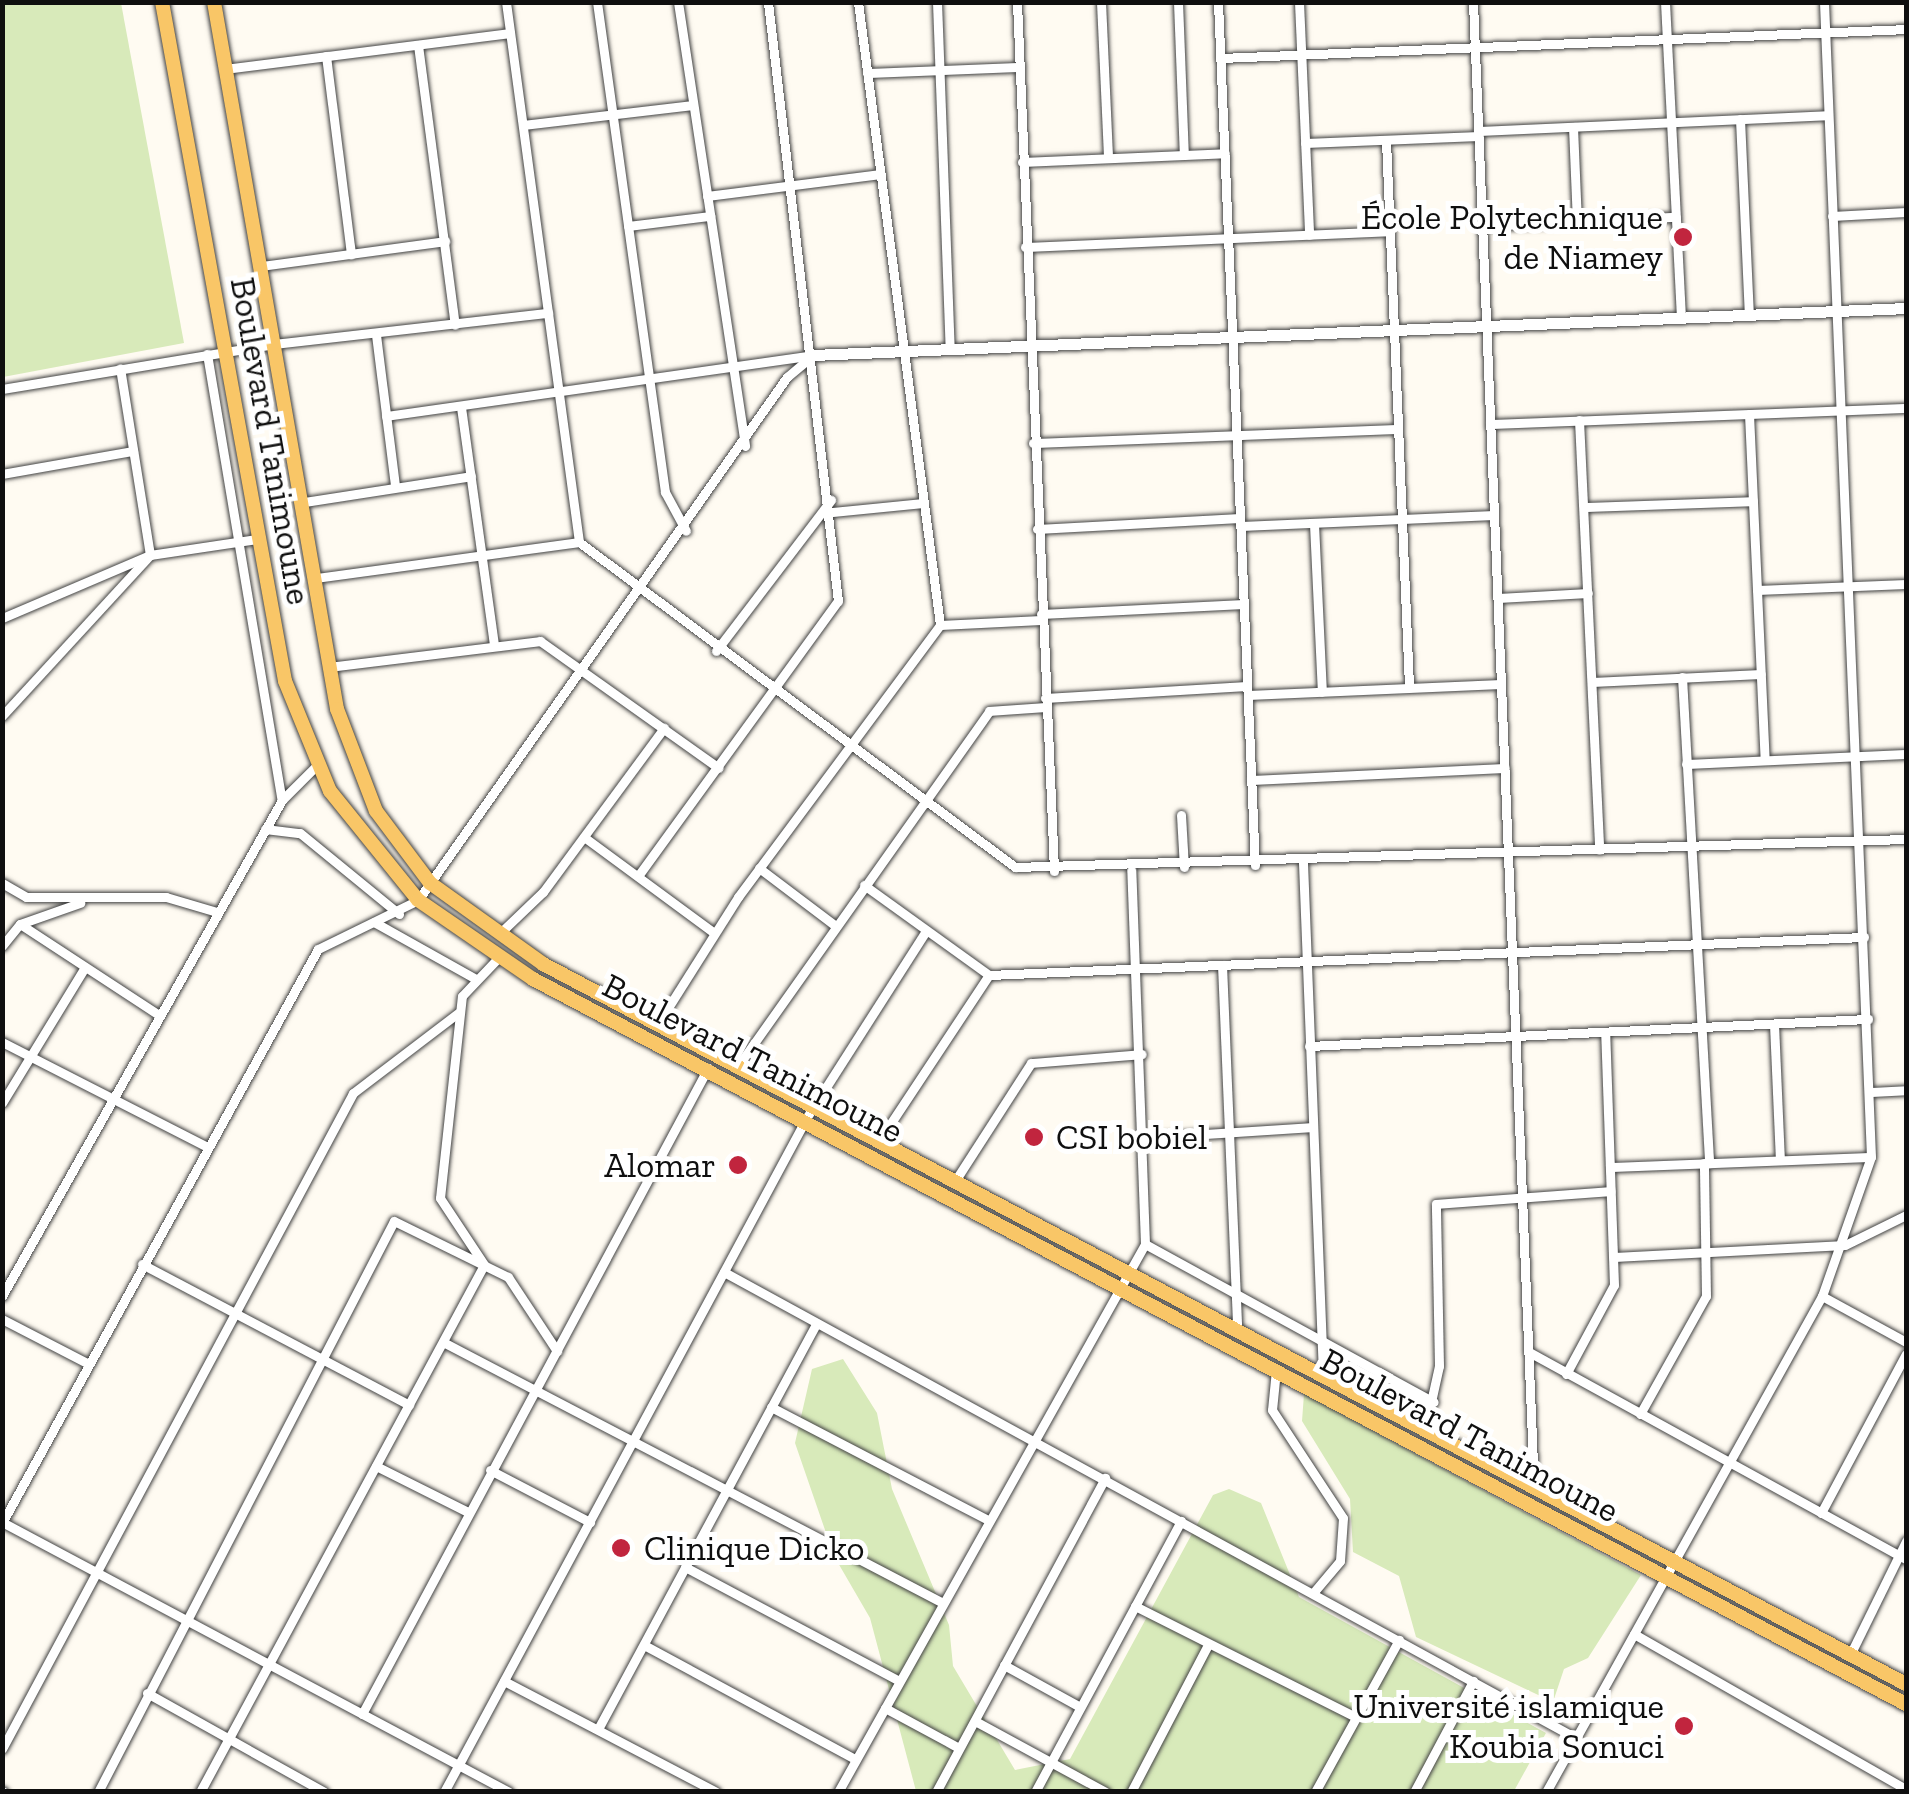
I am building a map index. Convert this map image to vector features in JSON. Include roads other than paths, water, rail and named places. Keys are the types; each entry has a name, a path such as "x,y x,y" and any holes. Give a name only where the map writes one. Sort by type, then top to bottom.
{"main road":[{"name":"Boulevard Tanimoune","path":"162,2 285,681 317,765 365,842 418,900 499,957 708,1068 879,1142 955,1181 1277,1368 1906,1684"},
{"name":"Boulevard Tanimoune","path":"214,2 304,502 329,667 354,764 388,830 430,883 497,936 738,1066 810,1111 1126,1280 1238,1330 1534,1486 1906,1704"}],"street":[{"path":"506,2 579,542 640,594 846,749 1016,868 1131,870 1906,840"},
{"path":"597,2 665,492 686,531"},
{"path":"678,2 745,446"},
{"path":"638,876 838,601 832,506 768,2"},
{"path":"658,1022 760,868 940,625 858,2"},
{"path":"937,2 950,350"},
{"path":"1017,2 1028,346 1054,871"},
{"path":"1102,2 1108,158"},
{"path":"1178,2 1184,155"},
{"path":"1218,2 1255,865"},
{"path":"1299,2 1309,235"},
{"path":"1473,2 1534,1486"},
{"path":"1665,2 1680,318"},
{"path":"1546,1792 1822,1296 1845,1245 1871,1158 1858,756 1824,2"},
{"path":"1220,58 1906,29"},
{"path":"225,69 510,33"},
{"path":"418,44 455,325"},
{"path":"326,56 351,254"},
{"path":"867,74 1019,67"},
{"path":"523,125 693,105"},
{"path":"1305,144 1828,115"},
{"path":"1740,119 1748,315"},
{"path":"1573,127 1577,222"},
{"path":"1386,140 1409,687"},
{"path":"1022,162 1225,153"},
{"path":"707,196 880,174"},
{"path":"1832,216 1906,212"},
{"path":"628,226 710,216"},
{"path":"1482,226 1676,218"},
{"path":"1025,247 1390,231"},
{"path":"260,266 444,242"},
{"path":"386,416 560,393 732,364 813,356 1906,308"},
{"path":"2,390 224,351 376,336 548,312"},
{"path":"376,336 395,486"},
{"path":"207,354 282,800"},
{"path":"508,1792 3,1523 204,1146 318,949 374,921 399,914 418,900 686,531 787,377 813,356"},
{"path":"120,368 150,555"},
{"path":"461,407 494,645"},
{"path":"1490,424 1906,408"},
{"path":"1749,414 1765,760"},
{"path":"1579,420 1598,850"},
{"path":"1033,442 1398,429"},
{"path":"2,474 134,451"},
{"path":"304,502 471,476"},
{"path":"1584,507 1753,501"},
{"path":"716,651 832,506 924,503"},
{"path":"1037,529 1240,522 1314,524 1494,515"},
{"path":"1314,524 1322,692"},
{"path":"2,618 150,555 257,539"},
{"path":"316,578 579,542"},
{"path":"2,716 150,555"},
{"path":"1757,590 1906,584"},
{"path":"1498,598 1588,593"},
{"path":"940,625 1244,604"},
{"path":"329,667 540,641 719,768"},
{"path":"1592,682 1761,674"},
{"path":"1640,1414 1706,1296 1706,1163 1682,678"},
{"path":"738,1066 833,924 994,707 1248,690 1322,692 1501,684"},
{"path":"497,936 584,837 664,728"},
{"path":"1686,764 1906,754"},
{"path":"2,1296 282,800 317,765"},
{"path":"1251,780 1505,768"},
{"path":"1181,815 1184,867"},
{"path":"265,829 300,833 399,914"},
{"path":"584,837 714,933"},
{"path":"1302,863 1323,1375"},
{"path":"760,868 833,924"},
{"path":"838,1792 1144,1244 1142,1054 1131,870"},
{"path":"2,883 16,896"},
{"path":"864,884 989,974 1864,937"},
{"path":"2,895 98,900 174,898 216,912"},
{"path":"2,946 20,924 98,900"},
{"path":"374,921 476,980"},
{"path":"20,924 159,1015"},
{"path":"444,1792 810,1111 926,930"},
{"path":"484,1265 440,1198 458,1013 476,980 499,957"},
{"path":"1222,965 1238,1330"},
{"path":"2,1104 85,967"},
{"path":"879,1142 989,974"},
{"path":"2,1748 353,1094 458,1013"},
{"path":"1309,1046 1868,1019"},
{"path":"1774,1024 1780,1160"},
{"path":"1566,1374 1614,1285 1604,1032"},
{"path":"2,1042 204,1146"},
{"path":"955,1181 1032,1063 1142,1054"},
{"path":"362,1714 708,1068"},
{"path":"1871,1092 1906,1090"},
{"path":"1144,1138 1313,1127"},
{"path":"1610,1167 1871,1158"},
{"path":"1424,1429 1434,1402 1436,1204 1611,1191"},
{"path":"1614,1257 1845,1245 1906,1215"},
{"path":"98,1792 394,1221 484,1265 525,1291 557,1351"},
{"path":"1144,1244 1434,1402"},
{"path":"142,1264 408,1406"},
{"path":"200,1792 484,1265"},
{"path":"724,1272 1576,1738"},
{"path":"1822,1296 1906,1342"},
{"path":"2,1319 88,1364"},
{"path":"598,1730 816,1323"},
{"path":"443,1342 943,1602"},
{"path":"1529,1352 1903,1557"},
{"path":"1821,1513 1906,1354"},
{"path":"1277,1368 1272,1410 1343,1518 1340,1561 1313,1593"},
{"path":"771,1407 988,1520"},
{"path":"376,1466 468,1512"},
{"path":"490,1470 590,1522"},
{"path":"936,1792 1105,1478"},
{"path":"1035,1792 1181,1520"},
{"path":"1850,1653 1903,1557 1906,1541"},
{"path":"685,1567 900,1681"},
{"path":"1135,1606 1356,1718"},
{"path":"1634,1634 1906,1789"},
{"path":"1315,1792 1398,1640"},
{"path":"644,1644 855,1759"},
{"path":"1131,1792 1208,1645"},
{"path":"1004,1665 1080,1707"},
{"path":"504,1681 716,1792"},
{"path":"1414,1792 1473,1681"},
{"path":"147,1693 321,1791"},
{"path":"885,1708 959,1748"},
{"path":"974,1720 1106,1792"}],"place":[{"name":"École Polytechnique de Niamey","path":"1683,237"},
{"name":"CSI bobiel","path":"1034,1137"},
{"name":"Alomar","path":"738,1165"},
{"name":"Clinique Dicko","path":"621,1548"},
{"name":"Université islamique Koubia Sonuci","path":"1684,1726"}]}
